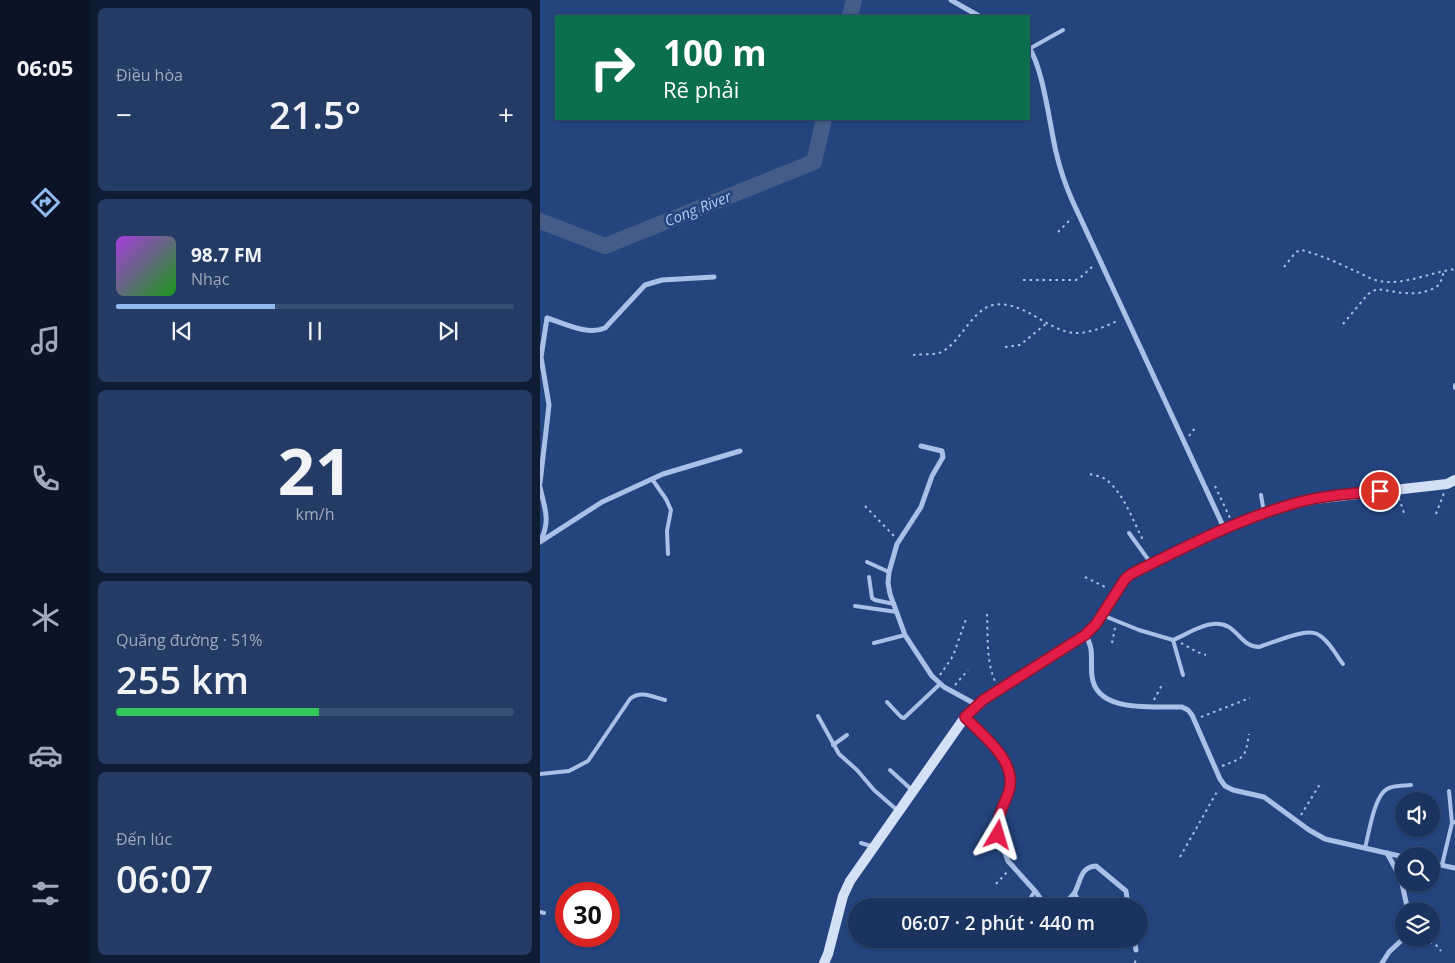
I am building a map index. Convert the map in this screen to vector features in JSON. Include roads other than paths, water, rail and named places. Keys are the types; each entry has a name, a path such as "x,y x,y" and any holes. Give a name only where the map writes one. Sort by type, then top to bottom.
{"main road":[{"path":"824,963 843,896 850,881 965,717 978,705 1085,635 1102,614 1125,579 1228,526 1296,503 1314,499 1451,482"}],"street":[{"path":"951,0 977,15"},
{"path":"1030,51 1038,68 1063,178 1126,317 1228,526"},
{"path":"540,483 549,405 542,380 541,366 541,349 547,318 587,330 597,331 604,328 646,285 668,279 714,277"},
{"path":"921,446 942,451 943,457 932,476 918,513 899,541 889,572 888,583 905,635 938,682 978,705"},
{"path":"540,542 602,502 652,479 740,451"},
{"path":"540,487 547,521 546,530 540,542"},
{"path":"1085,635 1092,648 1092,678 1096,689 1103,697 1113,703 1124,705 1182,708 1188,710 1195,720 1222,782 1233,790 1264,797 1325,839 1395,855"},
{"path":"965,717 998,752 1007,767 1011,778 1011,786 997,827 1012,868 1040,898"},
{"path":"1387,854 1401,879 1406,902"},
{"path":"1069,898 1074,893 1083,872 1090,866 1096,866 1126,891 1127,898"},
{"path":"1442,866 1455,868"},
{"path":"1382,963 1395,946"}],"lane":[{"path":"1030,48 1063,30"},
{"path":"652,479 670,506 671,513 667,531 668,554"},
{"path":"1261,495 1264,514"},
{"path":"1129,533 1151,564"},
{"path":"867,562 889,572"},
{"path":"869,577 872,598 894,604"},
{"path":"855,606 897,612"},
{"path":"1102,614 1116,622 1157,636 1175,639 1214,623 1230,627 1248,645 1254,647 1298,634 1312,632 1318,634 1343,664"},
{"path":"874,643 905,635"},
{"path":"1175,639 1183,675"},
{"path":"886,702 904,718 938,682"},
{"path":"540,774 569,771 588,762 634,695 642,694 665,700"},
{"path":"818,716 839,754 857,770 874,790 899,811"},
{"path":"833,745 847,735"},
{"path":"890,770 913,791"},
{"path":"1365,848 1377,802 1383,792 1390,787 1411,785"},
{"path":"1442,866 1454,822 1449,792"},
{"path":"861,843 874,847"},
{"path":"1031,898 1035,891"},
{"path":"1074,893 1077,898"}],"waterway":[{"name":"Cong River","path":"850,15 854,0"},
{"name":"Cong River","path":"540,221 605,246 814,162 824,120"}]}
